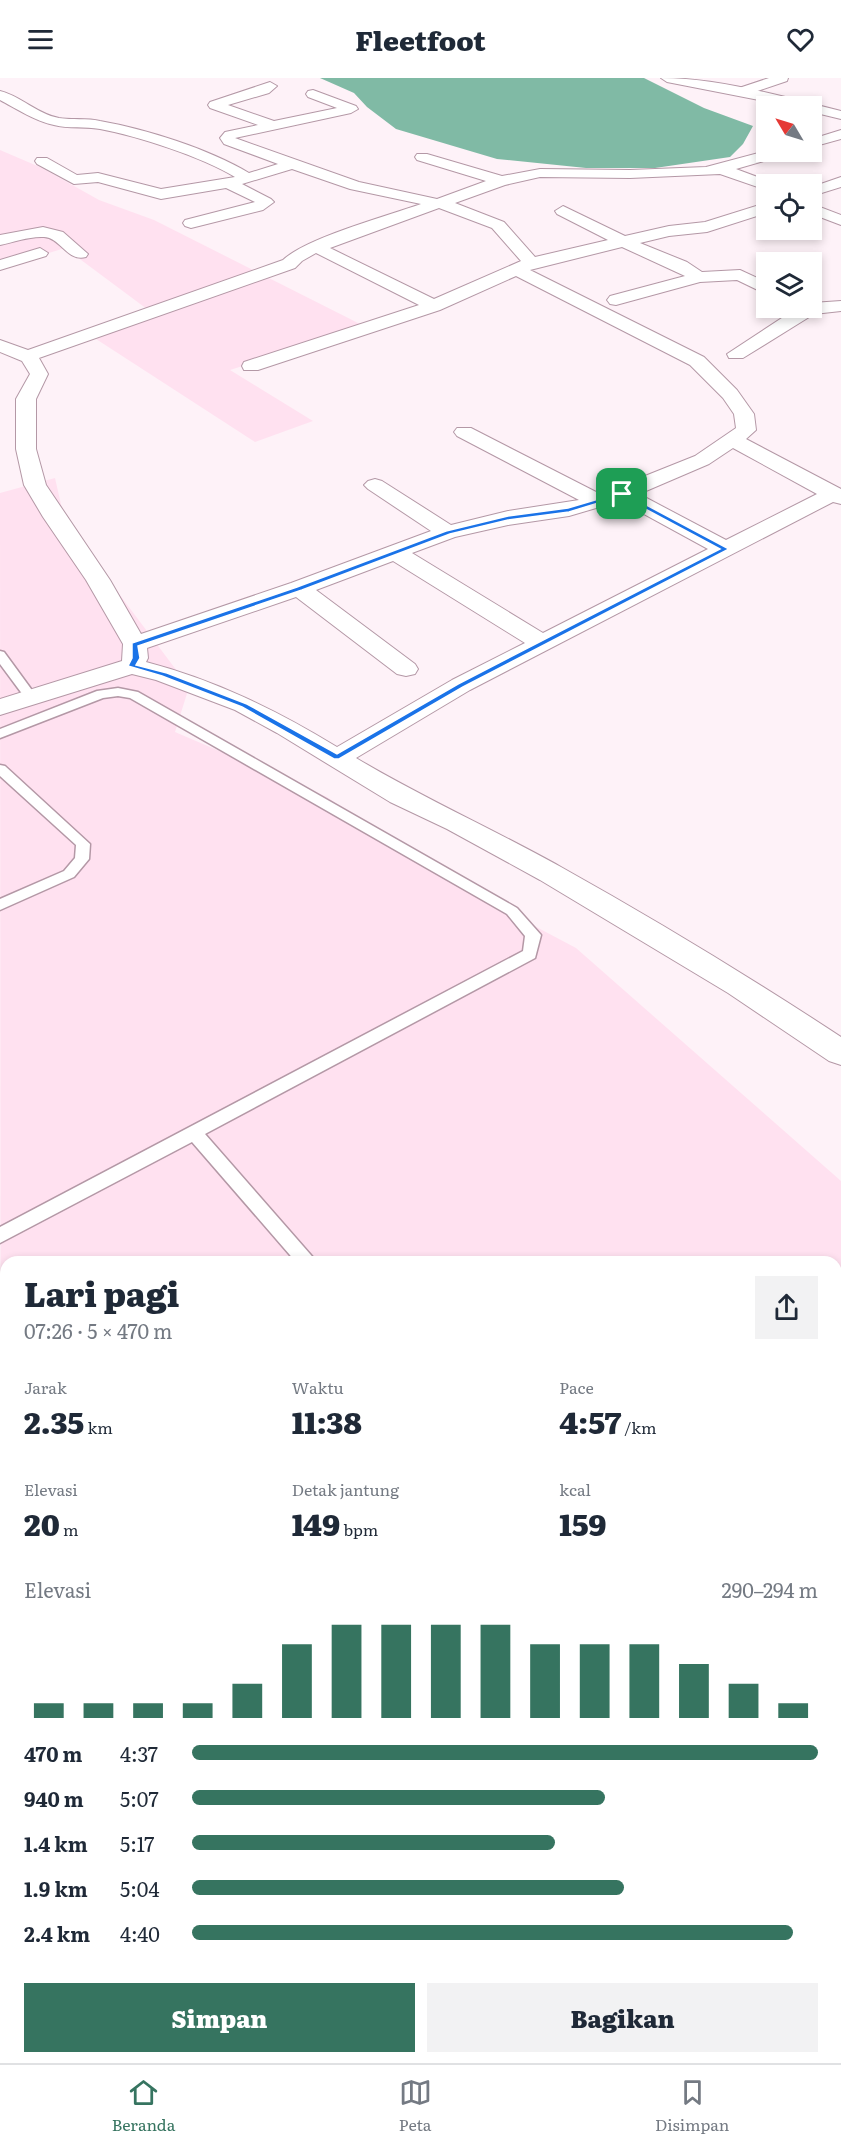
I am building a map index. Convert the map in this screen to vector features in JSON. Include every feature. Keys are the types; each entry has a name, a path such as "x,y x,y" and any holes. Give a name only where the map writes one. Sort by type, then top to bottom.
{"street":[{"path":"667,78 760,96"},
{"path":"741,92 782,78"},
{"path":"253,81 270,86 264,90 215,105 271,125"},
{"path":"3,89 42,117 57,122 97,124 122,129 227,166 247,178"},
{"path":"0,707 299,588 448,532 508,518 569,510 622,494 702,460 746,430 744,414 730,394 697,361 524,267 498,225 438,204 355,186 229,141 227,138 230,135 271,125 351,109 313,94"},
{"path":"822,110 841,115"},
{"path":"822,140 841,134"},
{"path":"422,157 501,181"},
{"path":"28,356 289,264 296,257 316,247 501,181 540,173 677,173 721,170 756,159"},
{"path":"42,161 74,180 98,177 160,194 228,183 292,164"},
{"path":"721,170 756,182"},
{"path":"822,189 841,182"},
{"path":"191,223 258,207 266,202 228,183"},
{"path":"563,211 624,242 681,266 699,277"},
{"path":"251,366 434,306 524,267 669,231 707,226 756,211"},
{"path":"231,213 256,226"},
{"path":"822,213 841,220"},
{"path":"0,240 15,236 50,233 57,235 80,254"},
{"path":"316,247 434,306"},
{"path":"0,265 40,253"},
{"path":"616,300 699,277 740,275 756,284"},
{"path":"822,307 841,306"},
{"path":"736,354 792,318"},
{"path":"0,345 28,356 35,363 39,374 26,399 26,449 35,485 54,517 98,580 133,655 165,675 244,705 400,796 457,823 550,873 739,985 841,1053"},
{"path":"464,432 597,501"},
{"path":"732,440 837,496"},
{"path":"375,485 448,532"},
{"path":"622,494 725,549"},
{"path":"337,758 461,685 725,549 837,496"},
{"path":"396,553 542,643"},
{"path":"299,588 406,669"}],"lane":[{"path":"0,655 30,696"},
{"path":"0,734 101,694 118,692 134,695 512,911 533,935 530,954 0,1236"},
{"path":"0,769 83,844 82,859 69,874 0,905"},
{"path":"194,1133 303,1256"}],"shaded area":[{"path":"320,78 644,78 704,108 753,126 743,144 730,157 655,168 586,168 497,159 396,129 367,107 354,93"},
{"path":"0,150 42,168 99,200 154,220 366,327 230,370 313,421 255,442 96,339 155,315 65,248 0,268"},
{"path":"55,478 65,522 189,687 175,732 327,797 438,875 576,948 841,1181 841,1256 1,1256 0,493"}],"route":[{"path":"622,494 725,549 461,685 337,758 244,705 165,675 131,666 136,658 135,644 299,588 448,532 508,518 569,510 622,494"}]}
